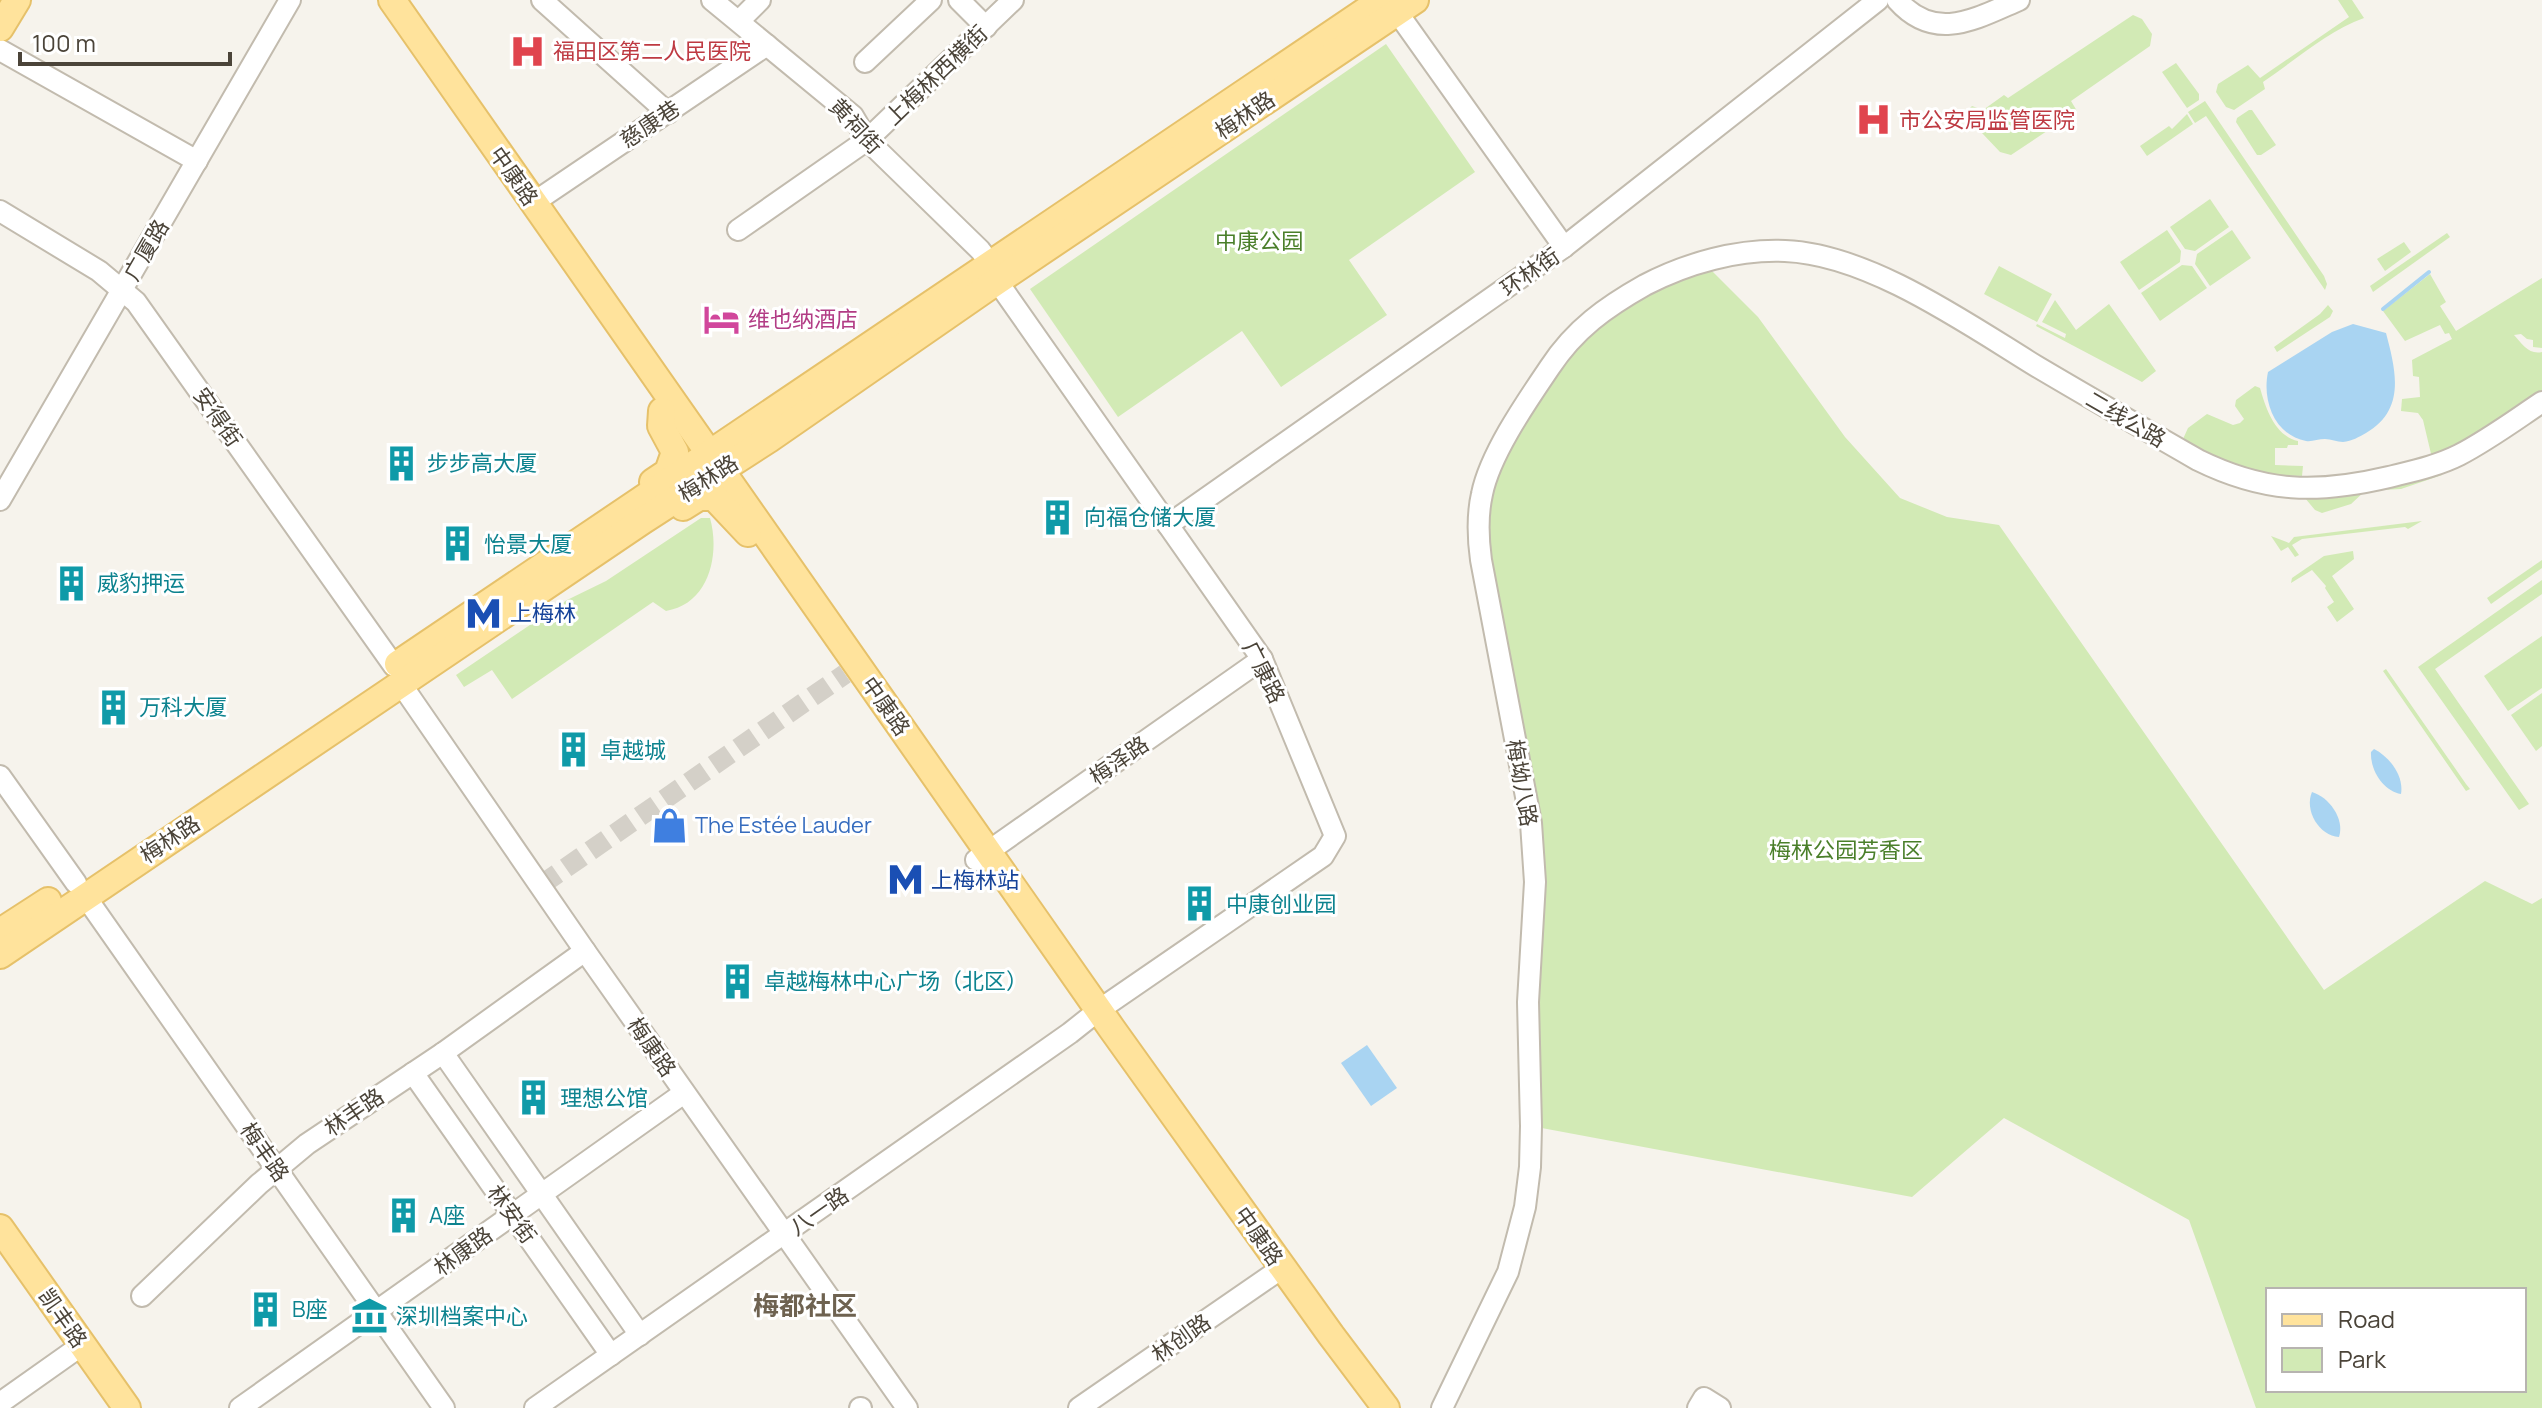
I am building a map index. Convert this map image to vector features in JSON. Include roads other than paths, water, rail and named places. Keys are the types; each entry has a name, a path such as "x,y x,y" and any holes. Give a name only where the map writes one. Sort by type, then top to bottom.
{"main road":[{"path":"0,28 17,0"},
{"name":"中康路","path":"374,0 668,407 1275,1273 1386,1408"},
{"name":"中康路","path":"392,0 533,203 668,407"},
{"name":"梅林路","path":"0,955 81,890 394,674 763,431 993,272 1398,4"},
{"path":"668,407 686,411 701,429 710,434 724,434 741,424 763,431 761,451 747,460 742,475 742,483 758,507 754,529 731,517 719,501 707,496 699,497 670,516 637,513 672,466 675,452 661,426 668,407"},
{"name":"梅林路","path":"0,932 81,890"},
{"name":"凯丰路","path":"0,1228 127,1408"},
{"name":"中康路","path":"1275,1273 1319,1348 1367,1408"}],"street":[{"name":"广厦路","path":"0,500 290,0"},
{"path":"542,0 668,113"},
{"name":"黄祠街","path":"712,0 853,116 867,140 972,242 993,272"},
{"path":"739,21 760,0"},
{"path":"865,62 931,0"},
{"path":"959,0 986,27"},
{"name":"上梅林西横街","path":"738,230 867,140 1013,0"},
{"name":"环林街","path":"1168,525 1564,247 1878,0"},
{"path":"1897,0 1919,19 1936,24 1972,20 2019,0"},
{"path":"1915,0 1936,24"},
{"path":"1398,4 1564,247"},
{"name":"慈康巷","path":"533,203 767,45"},
{"path":"0,50 197,161"},
{"name":"安得街","path":"0,211 99,271 149,318 394,674"},
{"name":"安得街","path":"0,221 121,294"},
{"name":"二线公路","path":"1718,258 1787,251 1860,268 1895,283 2198,460 2251,482 2282,488 2308,490 2338,487 2429,467 2486,440 2542,402"},
{"name":"梅坳八路","path":"1442,1408 1508,1272 1525,1207 1530,1167 1528,1002 1534,863 1531,823 1481,560 1477,531 1481,495 1494,461 1534,391 1575,335 1604,309 1629,294 1661,277 1718,258"},
{"name":"广康路","path":"993,272 1262,659 1335,836 1331,846 1312,864 1093,1014"},
{"name":"梅泽路","path":"982,856 1262,659"},
{"name":"梅康路","path":"394,674 907,1408"},
{"name":"梅丰路","path":"0,776 444,1408"},
{"name":"林丰路","path":"142,1296 277,1168 307,1144 443,1053 585,951"},
{"name":"八一路","path":"535,1408 1093,1014"},
{"name":"林安街","path":"443,1053 640,1335"},
{"name":"林安街","path":"413,1073 611,1355"},
{"name":"林康路","path":"240,1408 684,1093"},
{"name":"林创路","path":"1079,1408 1275,1273"},
{"path":"0,1403 82,1345"}],"water":[{"path":"2353,324 2386,333 2395,375 2393,401 2387,413 2379,424 2349,441 2308,441 2286,432 2278,424 2269,405 2268,372 2332,332"},
{"path":"2374,749 2395,768 2401,794 2389,789 2379,779 2371,759"},
{"path":"2312,792 2324,799 2338,816 2339,837 2325,832 2315,821 2310,806"},
{"path":"1367,1045 1397,1088 1371,1106 1341,1063"}],"waterway":[{"path":"2383,309 2429,272"}],"tunnel":[{"path":"541,885 845,674"}],"place":[{"name":"福田区第二人民医院","path":"527,51"},
{"name":"市公安局监管医院","path":"1873,120"},
{"name":"维也纳酒店","path":"722,319"},
{"name":"步步高大厦","path":"401,463"},
{"name":"向福仓储大厦","path":"1058,517"},
{"name":"怡景大厦","path":"458,544"},
{"name":"威豹押运","path":"71,583"},
{"name":"上梅林","path":"484,613"},
{"name":"万科大厦","path":"113,707"},
{"name":"卓越城","path":"574,750"},
{"name":"The Estée Lauder","path":"669,825"},
{"name":"上梅林站","path":"905,880"},
{"name":"中康创业园","path":"1200,904"},
{"name":"卓越梅林中心广场（北区）","path":"738,981"},
{"name":"理想公馆","path":"534,1098"},
{"name":"A座","path":"403,1215"},
{"name":"B座","path":"266,1309"},
{"name":"深圳档案中心","path":"370,1316"}],"district":[{"name":"梅都社区","path":"805,1305"}],"park label":[{"name":"中康公园","path":"1259,241"},
{"name":"梅林公园芳香区","path":"1846,850"}]}
